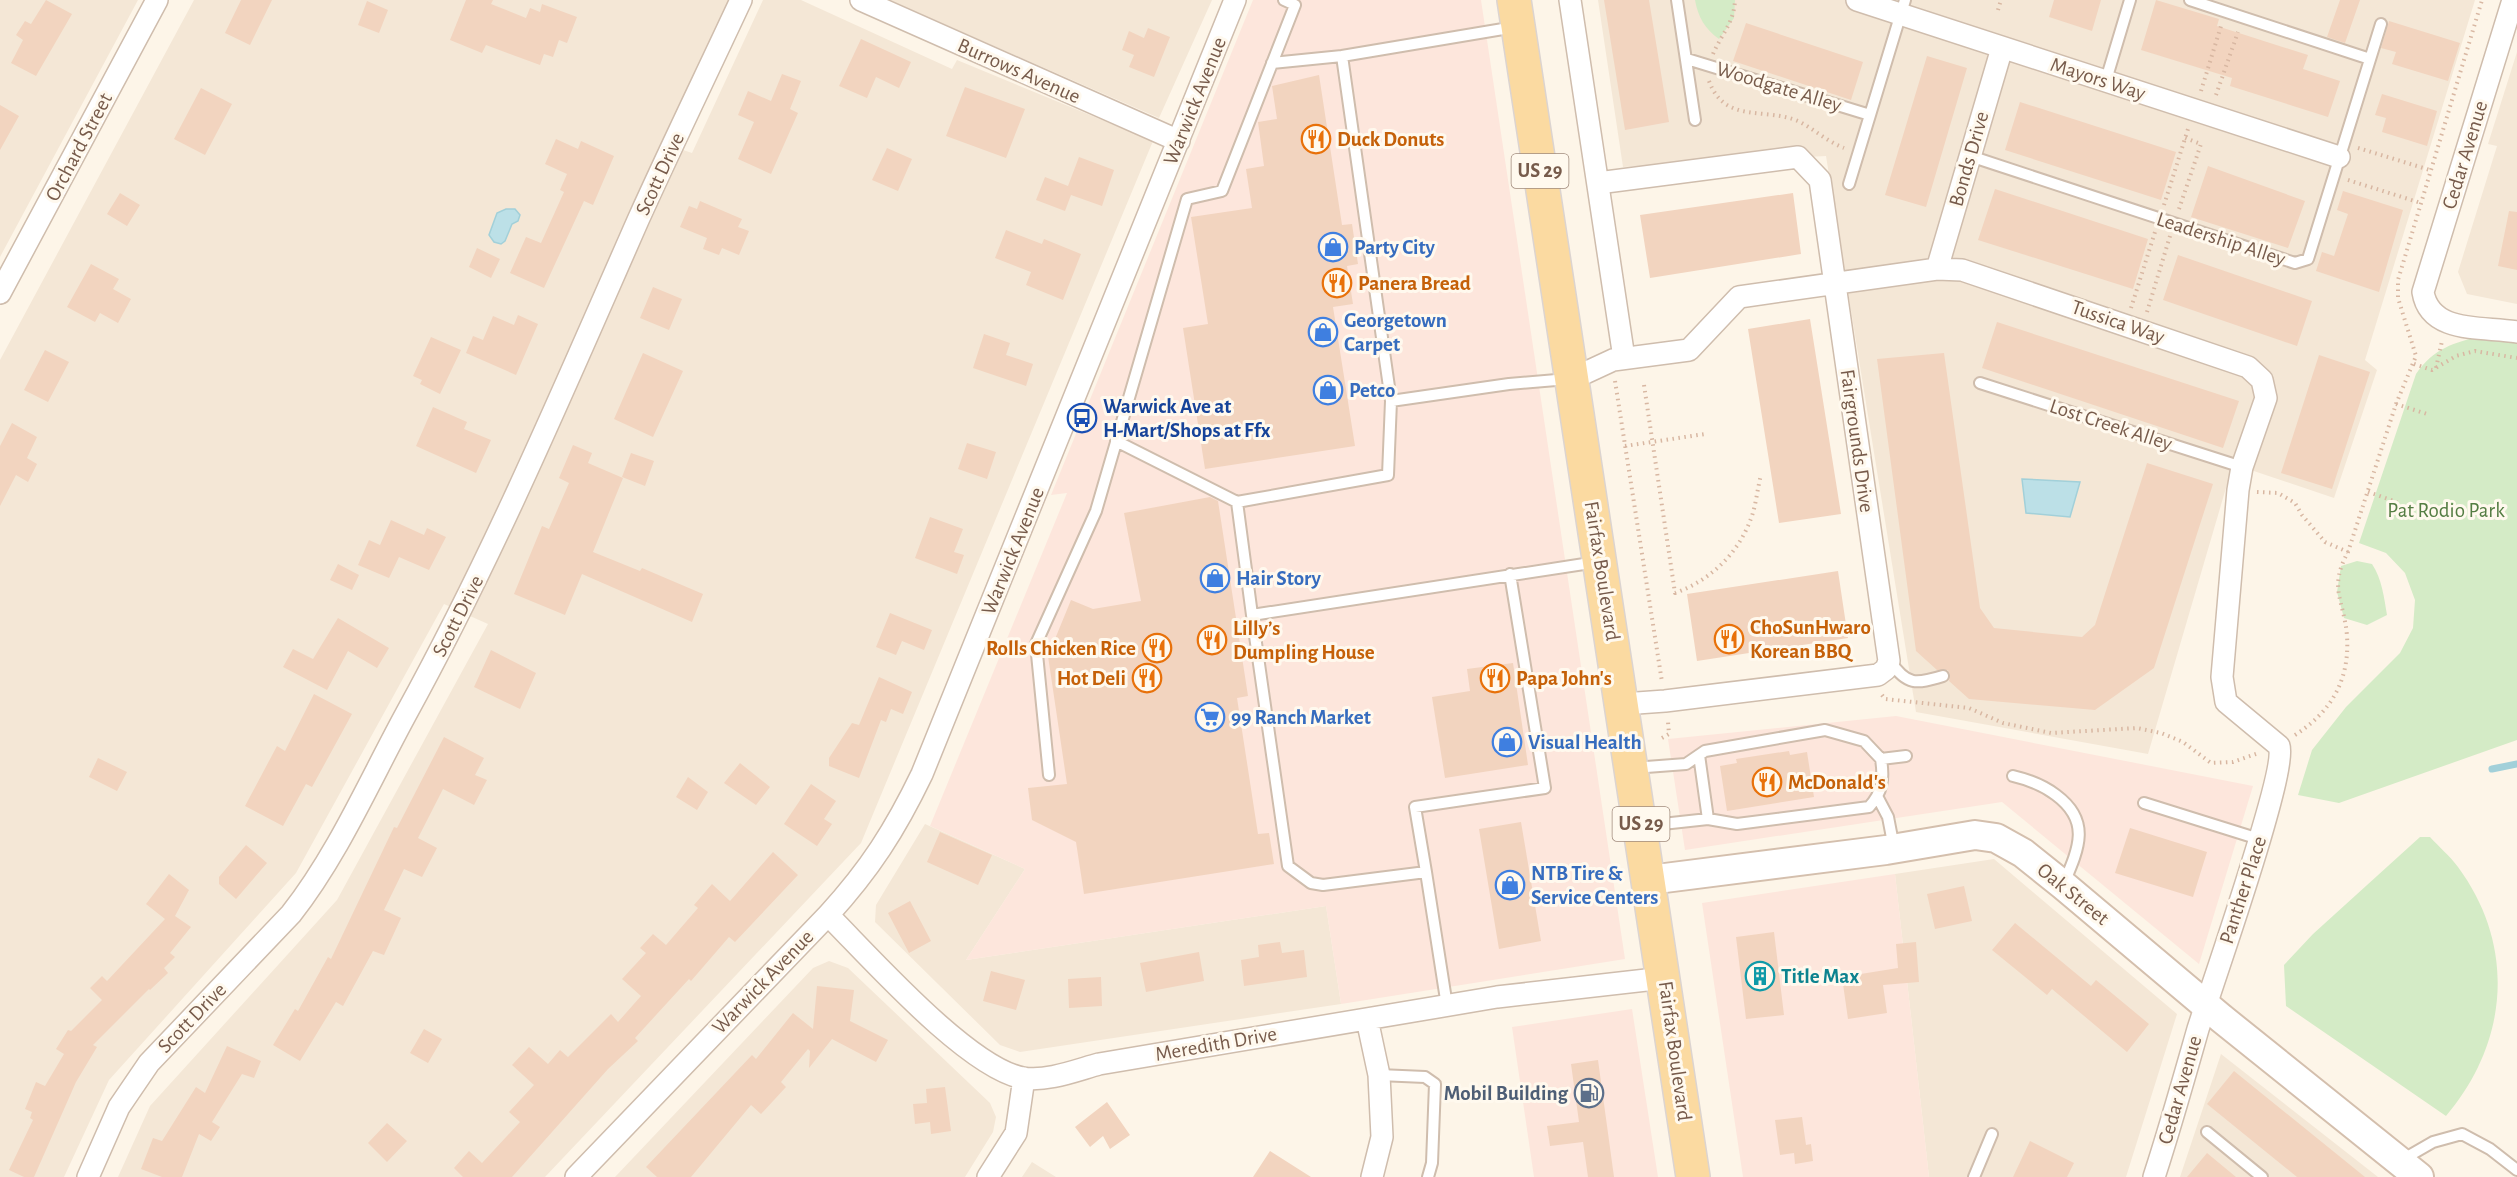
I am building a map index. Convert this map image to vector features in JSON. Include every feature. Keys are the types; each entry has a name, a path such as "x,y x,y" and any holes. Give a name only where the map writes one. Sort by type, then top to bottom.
{"main road":[{"name":"Fairfax Boulevard","path":"1516,14 1623,704 1693,1177"}],"street":[{"name":"Orchard Street","path":"0,293 157,0"},
{"name":"Scott Drive","path":"88,1177 119,1107 143,1070 291,914 312,887 339,840 459,617 505,522 641,215 741,0"},
{"name":"Burrows Avenue","path":"861,0 1179,141"},
{"name":"Warwick Avenue","path":"576,1177 828,915 878,855 901,818 922,774 1235,0"},
{"path":"1570,0 1624,358"},
{"name":"Mayors Way","path":"1857,0 1903,8 2002,48 2106,80 2338,159"},
{"name":"Cedar Avenue","path":"2513,0 2424,285 2426,304 2440,319 2453,324 2517,332"},
{"name":"Bonds Drive","path":"1937,269 2002,48"},
{"name":"Fairgrounds Drive","path":"1598,183 1798,158 1820,180 1884,668"},
{"name":"Tussica Way","path":"1572,379 1624,358 1689,350 1739,297 1937,269 1962,270 2248,367 2262,380 2266,398 2242,467 2238,490 2222,677 2226,702 2279,746"},
{"path":"1623,704 1665,701 1884,668"},
{"name":"Panther Place","path":"2207,1003 2278,776 2281,753 2279,746"},
{"name":"Oak Street","path":"1649,880 1894,849 1975,835 1990,837 2012,846 2063,885 2409,1169"},
{"name":"Meredith Drive","path":"828,915 945,1030 990,1063 1024,1078 1053,1076 1100,1064 1447,1006 1664,978"},
{"name":"Cedar Avenue","path":"2154,1177 2207,1003"},
{"path":"1367,1019 1379,1075 1382,1137 1372,1177"},
{"path":"988,1177 1016,1133 1024,1078"}],"lane":[{"path":"1049,775 1036,644 1096,511 1186,199 1222,191 1296,2 1284,0"},
{"name":"Woodgate Alley","path":"1677,0 1695,120"},
{"path":"2106,80 2130,0"},
{"path":"2190,0 2370,59"},
{"name":"Woodgate Alley","path":"1849,184 1903,8"},
{"path":"1272,63 1342,56 1516,14"},
{"name":"Leadership Alley","path":"1970,156 2295,263 2308,259 2381,24"},
{"path":"1116,441 1237,502 1388,475 1391,401 1342,56"},
{"name":"Woodgate Alley","path":"1687,59 1870,115"},
{"path":"1391,401 1509,384 1572,379"},
{"name":"Lost Creek Alley","path":"1980,383 2242,467"},
{"path":"1237,502 1288,866 1311,883 1323,885 1426,872"},
{"path":"1252,615 1600,561"},
{"path":"1447,1006 1415,807 1545,788 1510,574"},
{"path":"1884,668 1919,684 1943,676"},
{"path":"1632,768 1686,764 1705,751 1825,730 1864,741 1881,759 1883,784 1878,798 1869,807 1737,824 1708,819 1641,826"},
{"path":"1699,755 1708,819"},
{"path":"1881,759 1906,756"},
{"path":"2013,776 2044,786 2068,804 2078,820 2079,837 2074,859 2063,885"},
{"path":"1878,798 1888,817 1894,849"},
{"path":"2144,803 2259,839"},
{"path":"1379,1075 1425,1077 1435,1084 1432,1163 1428,1177"},
{"path":"2207,1132 2262,1177"},
{"path":"1974,1177 1992,1134"},
{"path":"2409,1169 2433,1142 2462,1134 2490,1149 2517,1170"}],"path":[{"path":"1998,10 2001,0"},
{"path":"1884,668 1876,687 1885,699 1969,708 2003,723 2052,733 2137,728 2161,733 2183,742 2211,763 2233,762 2279,746 2316,722 2343,684 2347,637 2337,592 2341,566 2349,552 2396,404 2416,356 2398,298 2398,280 2482,0"},
{"path":"2126,324 2225,12"},
{"path":"2202,90 2216,95 2243,18"},
{"path":"2338,159 2430,170"},
{"path":"2338,159 2421,203"},
{"path":"2414,364 2432,370 2456,356 2475,351 2517,358"},
{"path":"1644,385 1675,593 1695,586 1725,562 1750,521 1761,475"},
{"path":"2396,404 2427,414"},
{"path":"1625,446 1705,434"},
{"path":"2238,490 2278,493 2295,503 2325,542 2349,552"},
{"path":"2368,492 2397,502"}],"shaded area":[{"path":"0,0 138,0 0,257"},
{"path":"194,0 730,0 453,608 444,604 296,873 109,1080 64,1177 0,1177 0,360"},
{"path":"763,0 801,0 952,69 957,60 1153,141 861,843 545,1177 118,1177 150,1106 337,900 488,624 470,616 683,150 692,153"},
{"path":"889,0 1212,0 1159,118"},
{"path":"1253,0 1481,0 1625,959 1341,1004 1326,906 966,960 1025,869 930,826 1067,493 1051,495"},
{"path":"1598,0 2475,0 2365,360 2377,370 2334,498 2233,464 2148,754 1916,712 1826,156 1623,167"},
{"path":"2517,52 2517,304 2467,294 2458,272 2497,146 2488,144"},
{"path":"1896,716 2253,786 2199,964 2002,802 1685,850 1668,739"},
{"path":"925,824 1025,869 966,960 1326,906 1341,1004 1020,1052 1000,1045 875,922 876,905"},
{"path":"1994,859 2177,1014 2126,1177 1929,1177 1895,874"},
{"path":"1895,874 1929,1177 1743,1177 1702,903"},
{"path":"829,961 848,968 990,1103 996,1117 993,1132 965,1177 615,1177 813,968"},
{"path":"1632,1009 1658,1177 1534,1177 1512,1027"},
{"path":"2221,1054 2378,1177 2180,1177"},
{"path":"1032,1162 1056,1177 1022,1177"}],"green space":[{"path":"1695,0 1735,0 1734,18 1719,39 1703,22"},
{"name":"Pat Rodio Park","path":"2483,336 2517,342 2517,740 2339,803 2298,795 2312,750 2346,707 2400,653 2413,628 2415,600 2405,573 2386,553 2359,543 2416,374 2430,358 2445,348"},
{"path":"2357,561 2372,564 2382,588 2387,615 2367,625 2344,618 2337,592 2341,566"},
{"path":"2420,837 2430,837 2448,855 2477,898 2490,929 2496,962 2497,994 2493,1026 2482,1058 2467,1088 2446,1116 2286,1006 2284,965 2313,934"}],"water":[{"path":"506,209 515,209 520,215 501,244 494,242 489,235 497,213"},
{"path":"2022,479 2080,482 2070,517 2026,513"}],"building":[{"path":"46,0 72,14 36,76 11,63 23,40 16,35 25,21 31,24"},
{"path":"241,0 272,0 250,45 225,33"},
{"path":"466,0 493,0 491,4 526,18 530,8 540,12 542,4 577,17 567,43 559,40 553,57 544,54 540,65 486,45 482,53 450,40"},
{"path":"1604,0 1649,0 1669,122 1625,130"},
{"path":"2054,0 2101,0 2092,31 2049,17"},
{"path":"2156,0 2219,19 2217,26 2308,55 2303,69 2340,81 2328,117 2230,86 2232,78 2141,50"},
{"path":"2340,0 2360,0 2345,43 2327,37"},
{"path":"367,1 388,10 379,33 358,25"},
{"path":"2389,21 2460,43 2448,81 2392,64 2396,52 2381,48"},
{"path":"1746,23 1863,62 1851,100 1733,61"},
{"path":"1148,28 1170,37 1154,77 1129,67 1134,55 1122,50 1129,31 1144,38"},
{"path":"861,39 911,62 899,88 876,77 867,98 839,86"},
{"path":"1927,56 1967,68 1926,207 1885,195"},
{"path":"782,74 801,81 790,109 798,113 771,174 738,159 754,122 738,115 748,91 771,101"},
{"path":"1319,75 1342,225 1352,224 1358,264 1347,266 1353,304 1333,307 1355,446 1205,469 1183,328 1208,324 1191,217 1252,208 1246,169 1264,166 1258,122 1277,119 1272,86"},
{"path":"965,87 1025,109 1006,158 946,136"},
{"path":"201,88 232,104 205,155 174,139"},
{"path":"2382,94 2437,111 2427,146 2382,132 2386,118 2375,115"},
{"path":"2020,102 2176,152 2161,200 2005,150"},
{"path":"0,105 19,116 0,150"},
{"path":"556,139 578,149 581,141 614,156 593,205 584,201 544,288 510,273 526,237 541,243 564,192 560,190 567,174 545,164"},
{"path":"887,148 912,159 898,191 872,180"},
{"path":"1079,157 1114,170 1102,206 1071,195 1065,211 1036,200 1045,177 1068,186"},
{"path":"2208,166 2305,201 2288,248 2191,217"},
{"path":"1995,189 2148,239 2133,289 1978,240"},
{"path":"2343,191 2403,210 2379,292 2316,271 2322,252 2334,256 2348,214 2337,210"},
{"path":"120,193 140,205 127,226 107,214"},
{"path":"1793,193 1801,254 1650,278 1640,215"},
{"path":"700,201 742,219 738,227 749,231 739,255 722,248 719,255 703,249 707,238 680,227 689,206 697,209"},
{"path":"2509,211 2517,212 2517,270 2498,266"},
{"path":"1006,230 1042,244 1044,239 1081,254 1063,300 1026,285 1031,272 995,258"},
{"path":"477,248 500,259 491,278 469,267"},
{"path":"2178,255 2312,301 2297,346 2163,300"},
{"path":"91,264 119,279 113,289 131,299 118,323 100,313 95,322 67,307"},
{"path":"653,287 682,299 669,330 640,318"},
{"path":"518,315 538,324 516,375 466,353 473,336 483,340 493,316 514,325"},
{"path":"1810,319 1841,514 1779,523 1748,329"},
{"path":"1997,322 2239,401 2223,448 1982,368"},
{"path":"984,334 1010,343 1006,355 1033,364 1026,386 973,368"},
{"path":"431,337 461,350 440,394 420,384 422,380 413,376"},
{"path":"45,350 69,362 48,402 24,390"},
{"path":"643,353 683,371 653,437 614,419"},
{"path":"1944,353 1980,608 1994,628 2082,637 2095,625 2147,463 2213,484 2154,668 2095,710 1969,699 1949,681 1948,670 1937,670 1916,651 1877,359"},
{"path":"2319,355 2370,372 2332,489 2281,473"},
{"path":"433,407 467,422 464,429 491,440 476,473 416,446"},
{"path":"12,423 37,437 27,458 37,464 28,482 16,475 0,506 0,446"},
{"path":"967,443 996,452 987,479 958,469"},
{"path":"573,445 592,453 588,463 623,478 593,552 640,571 642,568 703,594 692,622 582,574 565,615 514,594 542,526 549,529 569,483 559,478"},
{"path":"631,453 654,461 645,486 622,477"},
{"path":"1210,497 1218,501 1248,696 1237,698 1258,834 1269,833 1274,864 1084,894 1076,842 1032,820 1028,788 1067,784 1048,656 1071,600 1093,609 1141,601 1124,513"},
{"path":"930,517 963,529 954,552 964,555 957,574 915,558"},
{"path":"391,520 424,535 427,528 446,537 429,570 399,557 389,578 358,565 369,540 380,545"},
{"path":"338,564 359,575 352,590 330,580"},
{"path":"1838,571 1848,638 1697,661 1687,594"},
{"path":"890,613 932,630 924,650 902,641 896,655 876,647"},
{"path":"338,618 389,648 377,668 348,651 327,690 283,667 293,649 313,659"},
{"path":"491,650 536,673 520,709 474,687"},
{"path":"1513,663 1528,765 1445,778 1432,697 1470,691 1467,669"},
{"path":"879,677 912,692 903,714 891,709 886,722 881,720 859,778 829,766 829,758 852,723 859,725"},
{"path":"314,694 352,714 312,787 306,784 283,826 245,806 277,746 285,751"},
{"path":"444,737 484,758 475,775 487,780 474,805 443,789 418,838 437,848 422,877 404,869 384,910 401,918 384,955 373,951 343,1006 336,1002 300,1061 273,1045 295,1009 298,1011 328,957 331,959 394,827 397,828"},
{"name":"McDonald's","path":"1789,751 1790,755 1807,752 1814,797 1727,811 1720,766 1737,763 1736,759"},
{"path":"98,758 127,772 117,791 89,777"},
{"path":"740,763 770,787 756,805 724,783"},
{"path":"688,777 708,792 697,810 676,797"},
{"path":"811,784 836,801 824,819 832,824 817,846 784,824"},
{"name":"NTB Tire & Service Centers","path":"1521,822 1541,941 1499,949 1479,829"},
{"path":"2130,828 2207,852 2193,897 2115,873"},
{"path":"940,832 992,855 978,885 927,862"},
{"path":"246,845 267,863 236,899 219,884 219,877"},
{"path":"773,852 798,875 735,942 729,937 691,981 689,979 635,1038 638,1041 608,1069 512,1177 463,1177 454,1168 469,1151 482,1163 520,1122 509,1112 534,1085 512,1065 529,1047 548,1064 560,1050 568,1057 611,1014 618,1022 641,996 622,979 646,953 640,948 653,934 666,945 698,908 694,905 712,884 730,901"},
{"path":"169,874 189,890 175,916 191,927 170,953 175,957 164,968 168,973 93,1045 97,1047 76,1082 34,1177 24,1177 9,1170 33,1120 30,1118 32,1112 25,1109 36,1082 45,1086 64,1054 56,1049 68,1030 71,1031 102,1000 90,988 102,976 107,981 165,919 146,904"},
{"path":"1964,886 1972,921 1935,929 1927,894"},
{"path":"910,901 931,941 909,953 888,913"},
{"path":"2015,923 2091,986 2096,980 2149,1024 2127,1052 2052,989 2047,995 1992,950"},
{"name":"Title Max","path":"1774,932 1784,1015 1746,1019 1736,937"},
{"path":"1280,942 1282,953 1304,950 1307,977 1244,986 1241,960 1259,957 1258,945"},
{"path":"1916,942 1919,982 1883,985 1887,1013 1848,1019 1842,977 1898,968 1896,944"},
{"path":"1199,952 1204,981 1146,992 1140,963"},
{"path":"991,971 1025,980 1016,1010 983,1001"},
{"path":"1101,977 1102,1006 1069,1008 1068,979"},
{"path":"817,986 854,990 850,1021 888,1040 876,1062 832,1039 809,1068 810,1051 808,1049 781,1082 786,1087 761,1114 751,1105 691,1177 657,1177 646,1167 752,1055 756,1059 793,1013 813,1029"},
{"path":"424,1029 442,1039 428,1063 410,1053"},
{"path":"227,1046 261,1061 254,1078 242,1074 212,1122 220,1127 211,1141 199,1134 182,1177 162,1177 141,1169 153,1138 162,1141 196,1087 205,1093"},
{"name":"Mobil Building","path":"1598,1060 1614,1177 1588,1177 1583,1142 1550,1146 1547,1126 1579,1122 1571,1064"},
{"path":"2234,1071 2365,1177 2297,1177 2207,1104"},
{"path":"945,1087 951,1131 931,1134 930,1122 915,1124 913,1104 927,1103 926,1089"},
{"path":"1107,1102 1130,1135 1110,1149 1103,1136 1090,1147 1075,1127"},
{"path":"1802,1117 1806,1145 1811,1144 1813,1161 1795,1164 1794,1153 1780,1155 1775,1120"},
{"path":"387,1123 407,1141 387,1162 368,1143"},
{"path":"2030,1141 2074,1163 2067,1177 2013,1177"},
{"path":"1270,1151 1311,1177 1253,1177"},
{"path":"2207,1153 2236,1177 2187,1177"}],"waterway":[{"path":"2492,769 2517,764"}],"place":[{"name":"Duck Donuts","path":"1316,139"},
{"name":"Party City","path":"1333,247"},
{"name":"Panera Bread","path":"1337,283"},
{"name":"Georgetown Carpet","path":"1323,332"},
{"name":"Petco","path":"1328,390"},
{"name":"Warwick Ave at H-Mart/Shops at Ffx","path":"1082,418"},
{"name":"Hair Story","path":"1215,578"},
{"name":"ChoSunHwaro Korean BBQ","path":"1729,639"},
{"name":"Lilly’s Dumpling House","path":"1212,640"},
{"name":"Rolls Chicken Rice","path":"1157,648"},
{"name":"Hot Deli","path":"1147,678"},
{"name":"Papa John's","path":"1495,678"},
{"name":"99 Ranch Market","path":"1210,717"},
{"name":"Visual Health","path":"1507,742"},
{"name":"McDonald's","path":"1767,782"},
{"name":"NTB Tire & Service Centers","path":"1510,885"},
{"name":"Title Max","path":"1760,976"},
{"name":"Mobil Building","path":"1589,1093"}]}
